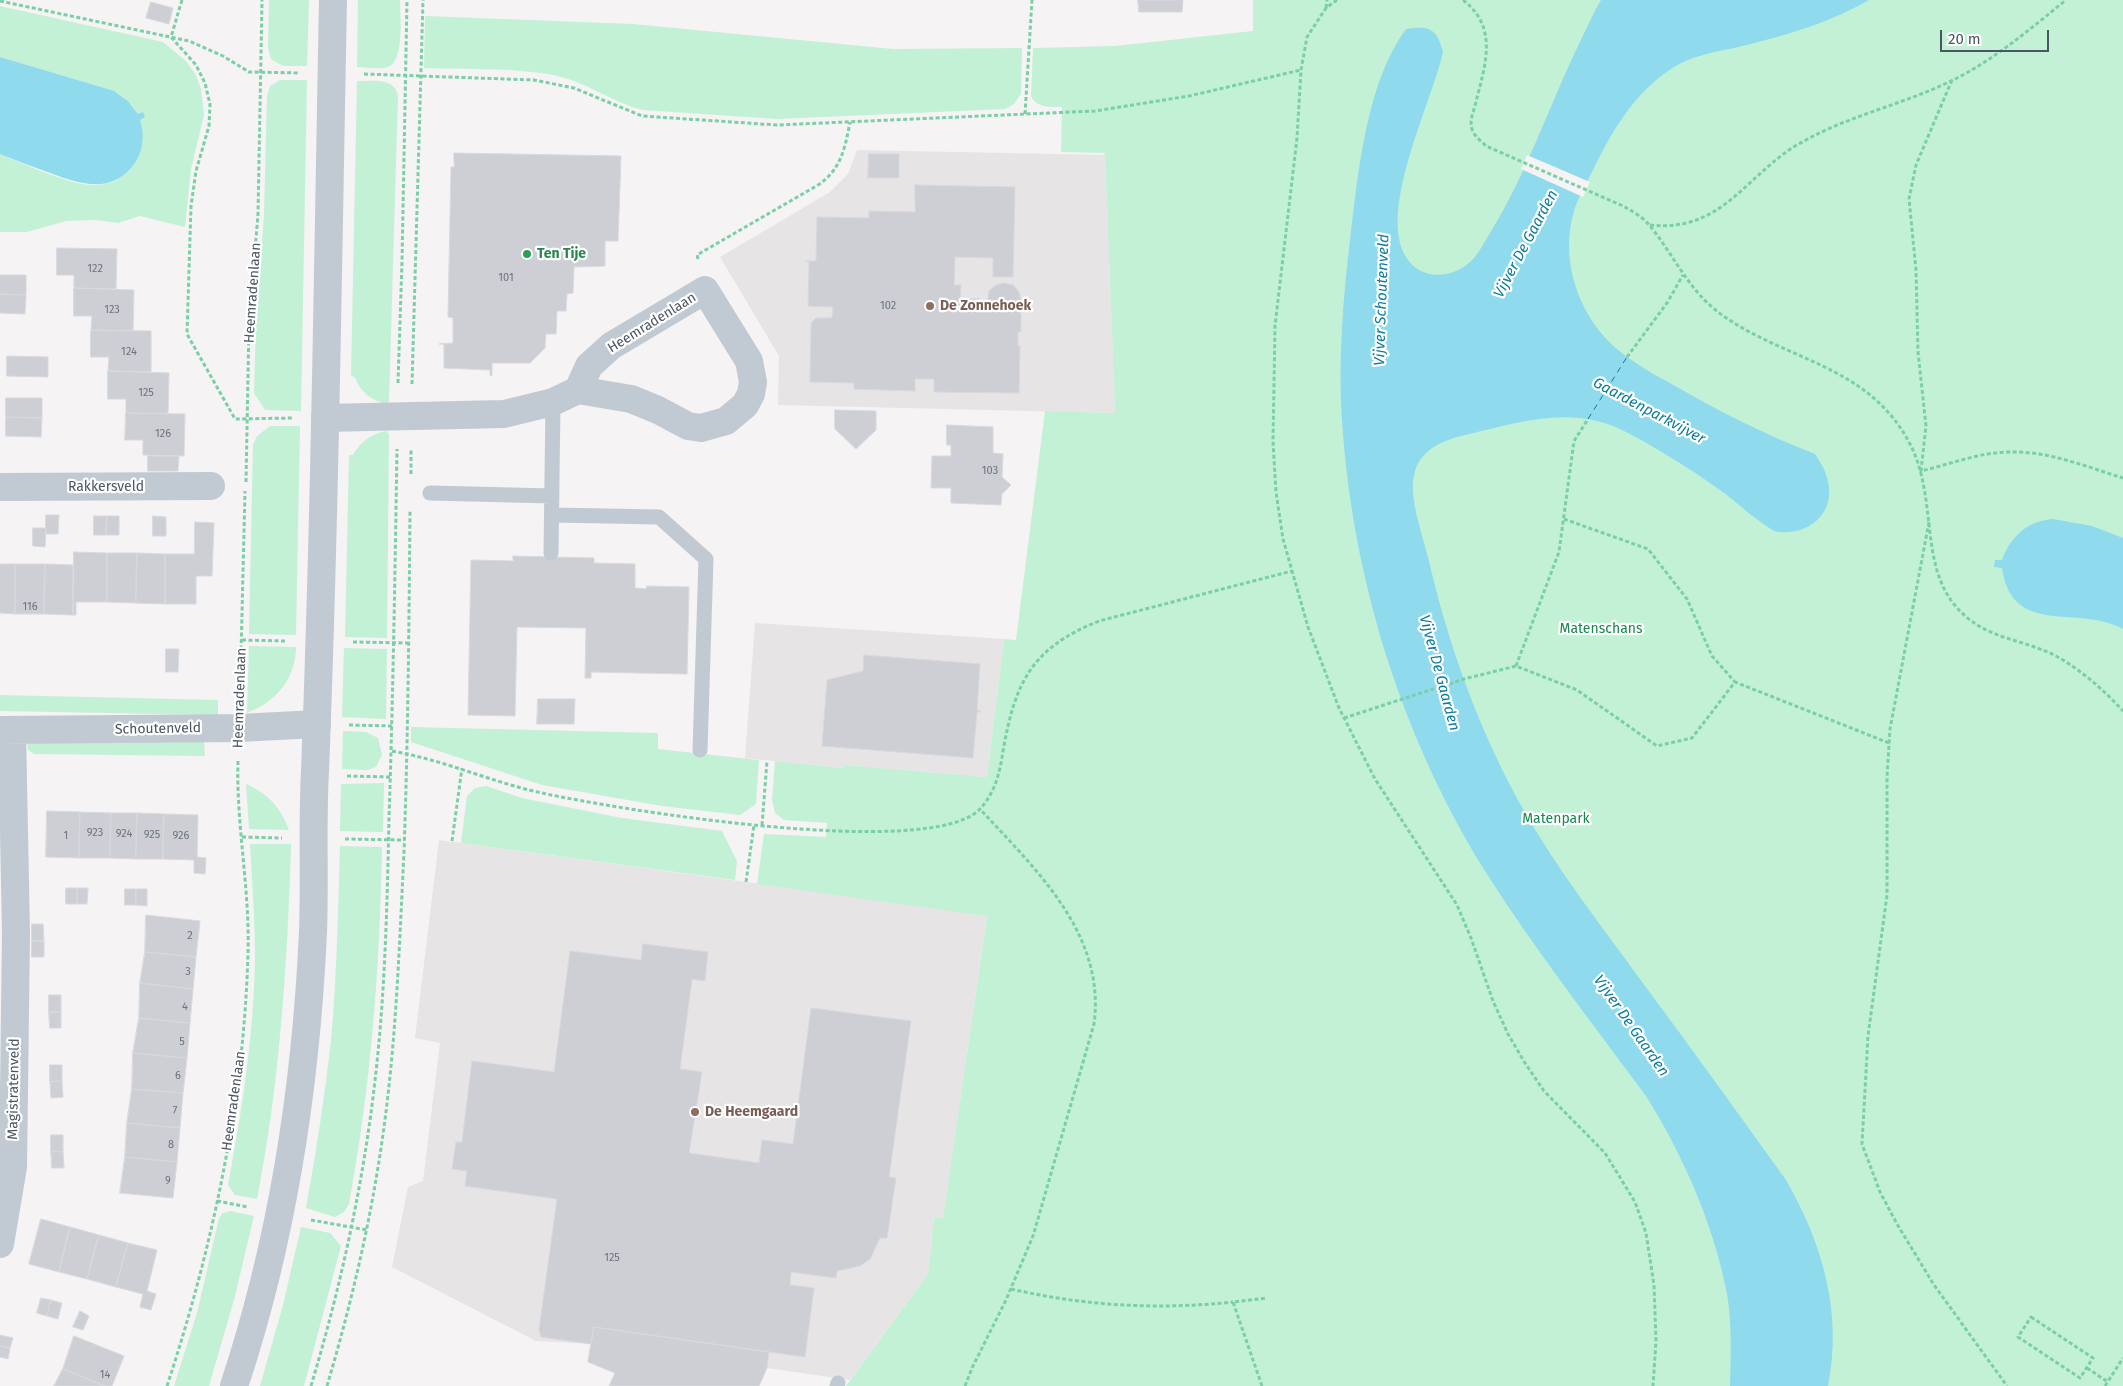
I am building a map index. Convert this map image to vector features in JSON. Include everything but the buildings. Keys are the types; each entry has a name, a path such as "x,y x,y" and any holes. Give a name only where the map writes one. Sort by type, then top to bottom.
{"street":[{"path":"234,1386 260,1299 280,1214 302,1077 313,930 314,776 325,418 333,0"},
{"name":"Heemradenlaan","path":"705,290 749,361 752,370 751,394 745,405 736,414 713,426 701,428 688,426 658,410 631,399 578,390 588,366 611,346 705,290"},
{"path":"325,418 504,414 553,402 578,390"},
{"name":"Rakkersveld","path":"0,487 211,486"},
{"name":"Schoutenveld","path":"6,730 240,728 317,724"},
{"name":"Magistratenveld","path":"0,1244 12,1168 6,730"}],"lane":[{"path":"551,553 553,402"},
{"path":"430,493 552,496"},
{"path":"552,515 659,517 706,559 700,750"}],"path":[{"path":"0,0 171,37 208,48 249,72 422,75 551,82 574,88 642,116 777,125 1095,111 1189,96 1301,70"},
{"path":"171,37 182,0"},
{"name":"Heemradenlaan","path":"167,1386 207,1247 231,1130 246,1008 249,916 238,770 249,324 258,214 262,0"},
{"path":"407,0 404,417 410,475"},
{"path":"311,1386 326,1335 352,1228 368,1132 380,1036 386,965 404,417 422,75 423,0"},
{"path":"1025,114 1032,0"},
{"path":"1326,8 1327,0"},
{"path":"1337,0 1326,8 1307,37 1301,70 1297,138 1275,326 1273,386 1276,492 1280,522 1292,571 1316,651 1344,718 1379,786 1457,905 1499,1016 1525,1064 1556,1104 1605,1153 1635,1202 1646,1233 1654,1285 1656,1342 1652,1386"},
{"path":"1463,0 1481,18 1487,35 1487,57 1471,120 1476,136 1486,146 1623,206 1649,224 1688,281 1717,311 1744,328 1844,376 1870,394 1898,425 1910,444 1921,471 1930,516 1936,569 1946,592 1971,621 1993,635 2056,656 2094,682 2123,711"},
{"path":"1649,224 1667,226 1708,215 1731,201 1769,165 1802,141 1834,126 1952,80 1992,56 2066,0"},
{"path":"171,37 184,49 196,65 205,83 210,104 209,126 196,171 191,206 187,334 235,419 325,418"},
{"path":"1921,471 1926,426 1918,352 1916,270 1909,199 1916,165 1952,80"},
{"path":"705,290 697,255 828,178 842,158 850,122"},
{"path":"1627,357 1667,303 1683,275"},
{"path":"1516,666 1559,552 1574,441 1588,419"},
{"path":"1921,471 1974,456 2019,452 2055,458 2123,478"},
{"path":"327,1386 341,1338 367,1230 381,1148 393,1055 401,954 408,754 410,504"},
{"path":"1930,516 1889,743 1887,777 1887,895 1868,1036 1862,1144 1880,1192 1897,1224 1934,1285 2007,1386"},
{"path":"1564,519 1648,549 1687,599 1712,656 1735,682 1889,743"},
{"path":"392,752 408,754 462,768 524,789 662,814 754,825 841,831 916,829 946,825 961,821 980,809 995,786 1016,694 1024,677 1055,644 1080,629 1099,622 1292,571"},
{"path":"1344,718 1464,679 1516,666 1577,690 1657,746 1692,738 1735,682"},
{"path":"317,724 393,726"},
{"path":"762,825 767,761"},
{"path":"452,842 462,768"},
{"path":"314,776 391,777"},
{"path":"965,1386 1023,1262 1041,1207 1094,1024 1096,1002 1086,951 1063,906 1037,872 980,809"},
{"path":"746,882 754,825"},
{"path":"352,1228 367,1230"},
{"path":"1011,1289 1059,1300 1126,1306 1196,1306 1267,1298"},
{"path":"1233,1302 1262,1386"},
{"path":"2031,1317 2093,1358 2087,1368 2080,1378 2018,1337 2031,1317"},
{"path":"2105,1386 2123,1358"},
{"path":"2087,1368 2108,1382"}],"shaded area":[{"name":"De Zonnehoek","path":"857,150 1105,155 1115,413 778,405 779,356 720,257 830,192 848,174"},
{"path":"755,623 1004,639 987,777 845,765 844,768 745,758"},
{"name":"De Heemgaard","path":"439,840 987,915 943,1219 934,1218 928,1274 850,1380 767,1368 769,1352 594,1328 591,1344 536,1341 392,1267 408,1187 423,1181 440,1043 415,1038"}],"green space":[{"path":"269,0 309,0 307,66 283,66 271,59 268,48"},
{"path":"358,0 400,0 401,26 399,47 397,56 388,67 357,67"},
{"name":"Matenpark","path":"1253,0 2123,0 2123,1386 846,1386 928,1274 934,1218 943,1218 987,916 757,884 764,834 826,837 827,823 784,820 775,813 772,800 775,761 843,768 844,765 987,777 1004,639 1016,640 1045,411 1115,413 1105,155 1104,153 1061,152 1062,107 1040,105 1031,96 1033,48 1115,46 1253,31"},
{"path":"0,6 163,42 186,61 196,75 201,89 204,115 191,169 185,227 140,216 118,223 95,220 66,221 27,232 0,232 0,154 73,182 94,185 110,183 121,177 129,167 139,144 141,128 140,120 133,106 119,94 0,57"},
{"path":"425,16 633,24 893,49 1022,48 1021,94 1014,104 1005,109 777,119 643,110 622,103 573,80 547,74 512,70 424,68"},
{"path":"280,80 307,80 301,411 265,410 254,393 256,324 264,215 267,96 270,86"},
{"path":"357,81 382,81 388,83 396,90 398,96 389,401 386,404 367,395 355,377 351,376"},
{"path":"270,426 300,426 296,635 249,634 253,445 257,436"},
{"path":"386,431 389,434 387,638 345,637 349,455 353,455 367,439"},
{"path":"249,646 296,647 296,650 291,671 281,689 266,703 247,713"},
{"path":"344,648 387,649 386,719 342,717"},
{"path":"0,695 218,700 218,715 0,711"},
{"path":"411,727 658,733 658,749 759,760 756,804 740,815 662,806 542,785 411,742"},
{"path":"343,731 366,732 378,738 382,755 376,767 367,770 342,769"},
{"path":"204,740 205,756 34,754 28,750 27,741"},
{"path":"384,783 383,832 340,831 341,784"},
{"path":"246,784 267,796 282,814 289,830 249,829"},
{"path":"486,786 522,798 622,818 722,831 737,861 735,880 461,843 467,796 475,788"},
{"path":"250,844 291,844 287,937 277,1068 257,1199 235,1195 228,1185 250,1043 254,986 255,944"},
{"path":"340,846 382,847 379,937 369,1071 349,1204 344,1212 335,1217 306,1208 331,1040 336,967"},
{"path":"230,1211 254,1216 234,1300 209,1386 174,1386 197,1313 219,1218 223,1213"},
{"path":"301,1227 330,1233 341,1246 304,1386 260,1386 283,1305"}],"water":[{"path":"1601,0 1869,0 1840,15 1794,32 1689,60 1657,79 1624,116 1599,159 1576,205 1571,225 1569,246 1576,286 1584,306 1594,323 1607,339 1637,364 1700,400 1732,417 1815,454 1827,478 1828,502 1824,512 1817,521 1808,527 1797,531 1774,531 1708,482 1620,429 1582,418 1562,417 1543,418 1504,426 1441,443 1426,454 1417,467 1413,482 1414,499 1436,590 1466,686 1492,749 1523,809 1566,877 1786,1180 1799,1204 1819,1253 1831,1305 1833,1331 1832,1358 1828,1386 1730,1386 1729,1305 1714,1242 1696,1191 1660,1119 1646,1096 1525,931 1487,874 1457,822 1430,768 1406,713 1386,656 1357,539 1342,420 1341,352 1343,307 1356,187 1366,130 1381,75 1392,51 1406,29 1427,28 1438,38 1443,52 1402,185 1398,213 1399,237 1406,257 1420,271 1429,274 1449,274 1467,265 1474,258 1503,211 1526,165 1566,71"},
{"path":"0,57 114,91 128,101 138,114 143,112 145,117 140,120 142,143 134,164 116,180 95,184 73,181 0,154"},
{"path":"2053,519 2092,526 2123,538 2123,629 2105,622 2049,615 2033,611 2019,604 2008,590 2002,568 1994,567 1995,560 2002,560 2015,537 2028,527 2044,520"}],"pier":[{"path":"1527,155 1590,182 1583,197 1521,169"}],"ferry route":[{"path":"1588,419 1627,357"}],"place":[{"name":"Ten Tije","path":"527,254"},
{"name":"De Zonnehoek","path":"930,306"},
{"name":"De Heemgaard","path":"695,1112"}],"water label":[{"name":"Vijver De Gaarden","path":"1526,244"},
{"name":"Vijver Schoutenveld","path":"1382,300"},
{"name":"Gaardenparkvijver","path":"1649,411"},
{"name":"Vijver De Gaarden","path":"1439,673"},
{"name":"Vijver De Gaarden","path":"1631,1026"}],"park label":[{"name":"Matenschans","path":"1601,629"}]}
